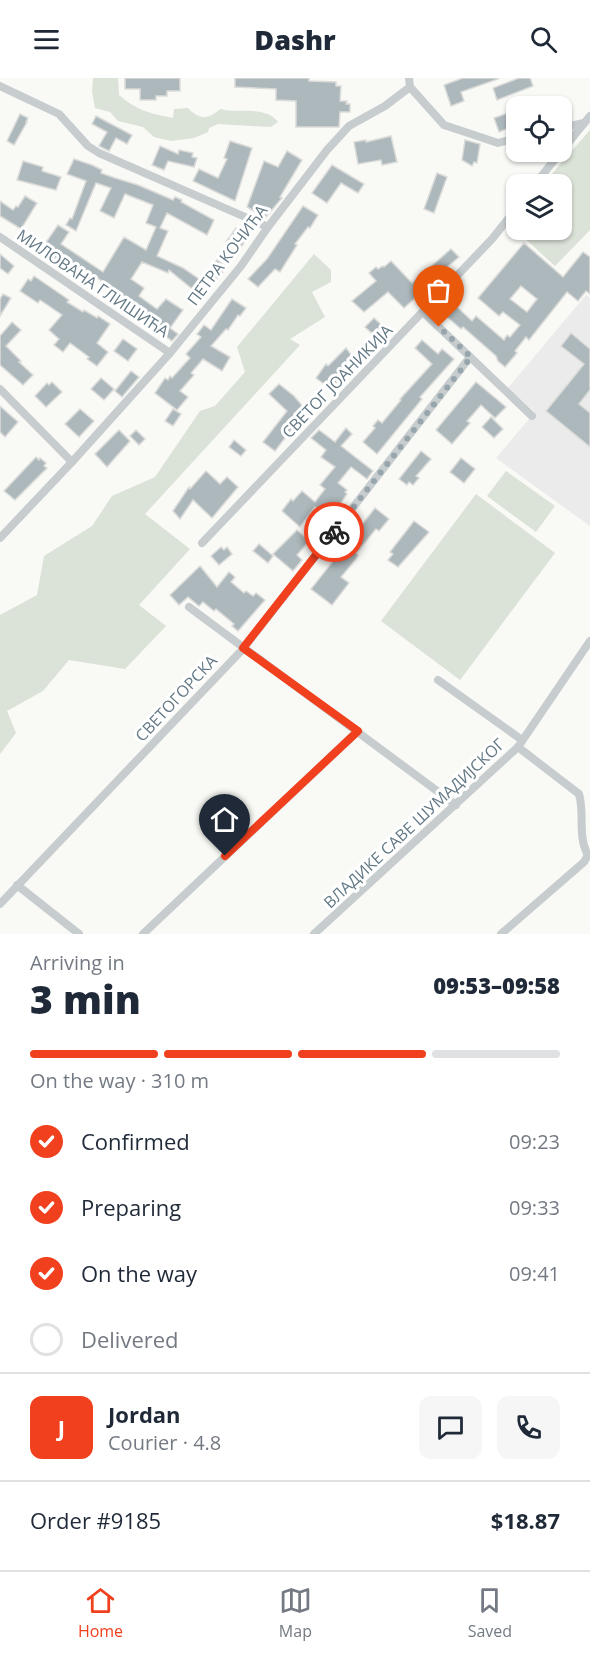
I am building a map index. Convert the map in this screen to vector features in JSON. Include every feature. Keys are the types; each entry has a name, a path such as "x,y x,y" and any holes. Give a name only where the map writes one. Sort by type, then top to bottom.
{"street":[{"path":"410,83 444,125 498,143 506,141"},
{"name":"ПЕТРА КОЧИЋА","path":"0,538 170,353 241,266 327,150 349,126 385,106 410,83"},
{"path":"0,87 60,114 88,146 99,153 268,227"},
{"path":"572,124 587,119"},
{"path":"543,174 587,119"},
{"name":"СВЕТОГ ЈОАНИКИЈА","path":"202,543 423,312 506,222"},
{"name":"МИЛОВАНА ГЛИШИЋА","path":"0,237 170,353"},
{"path":"423,312 531,416"},
{"name":"СВЕТОГОРСКА","path":"0,904 243,648 471,357"},
{"path":"1,390 72,462"},
{"path":"189,606 456,805"},
{"name":"ВЛАДИКЕ САВЕ ШУМАДИЈСКОГ","path":"314,934 520,744 590,641"},
{"path":"438,680 579,794 582,803 582,844 589,855 585,862 501,934"},
{"path":"143,934 358,731"},
{"path":"17,885 80,934"}],"shaded area":[{"path":"93,78 118,78 119,95 138,108 157,115 173,118 174,109 188,108 196,115 208,117 220,109 259,112 273,117 278,122 271,127 218,124 209,128 208,132 194,138 171,141 154,137 143,127 118,121 110,112 95,108 92,91"},
{"path":"590,130 590,230 555,266 527,240 572,240 572,174 552,174 562,162 572,162 572,151"},
{"path":"314,254 331,270 331,282 312,292 325,317 290,339 300,345 145,514 190,549 139,605 166,626 125,669 69,660 43,691 7,711 16,733 0,754 0,615 37,595 44,556 92,526 112,496 155,477 200,411 215,406 245,372 237,347"},
{"path":"586,295 590,298 590,526 496,458 535,412 508,388"},
{"path":"506,471 555,506 536,532 487,496"},
{"path":"476,494 555,553 460,680 381,621"}],"building":[{"path":"125,78 180,78 180,91 167,91 167,96 156,96 156,100 140,100 140,89 125,89"},
{"path":"235,78 309,78 309,81 336,82 336,86 341,86 340,101 347,101 346,104 350,104 350,112 340,112 339,127 296,127 296,101 276,100 276,89 235,87"},
{"path":"463,78 498,79 461,92 464,101 451,106 444,85"},
{"path":"519,78 530,78 533,86 497,100 493,88"},
{"path":"20,114 28,118 14,145 7,141"},
{"path":"506,114 506,129 499,132 494,118"},
{"path":"96,116 132,135 127,144 116,138 109,151 99,146 107,132 92,124"},
{"path":"391,136 397,162 382,165 381,160 358,164 354,142 366,140 366,142"},
{"path":"465,140 480,144 477,163 474,162 472,166 462,160"},
{"path":"230,141 252,148 235,201 193,181 199,169 218,178 227,159 224,158"},
{"path":"160,146 178,154 179,150 193,153 192,157 197,158 194,167 168,161 164,170 152,165"},
{"path":"287,151 302,160 280,197 282,198 265,218 247,207 264,161 278,167"},
{"path":"74,159 102,170 101,173 173,200 175,197 182,200 181,202 214,220 207,235 167,213 160,228 168,231 157,256 183,268 202,281 217,260 224,265 221,269 224,271 202,297 169,270 168,273 142,262 131,279 144,288 139,296 157,309 166,299 183,310 170,328 178,334 172,341 117,300 121,293 91,274 86,281 42,248 58,225 69,232 61,244 103,272 124,237 146,250 156,227 146,223 153,205 125,194 114,218 100,211 111,188 96,183 76,231 66,225 70,218 72,219 86,181 67,174"},
{"path":"23,161 43,167 42,171 61,177 56,190 17,180"},
{"path":"332,165 364,184 358,193 341,183 327,203 312,193"},
{"path":"437,173 447,177 434,213 424,209"},
{"path":"25,196 37,203 21,229 0,216 0,201 13,210 16,206 18,207"},
{"path":"303,206 318,215 310,228 308,227 295,244 297,245 280,272 275,269 258,287 248,279 267,259"},
{"path":"236,228 244,234 242,237 246,240 239,250 226,242"},
{"path":"524,243 563,277 583,252 590,257 590,294 586,291 578,301 567,292 529,340 526,337 515,351 517,353 505,367 463,327 461,329 446,316 456,306 472,321 476,316 504,340 507,335 510,337 520,325 503,312 499,316 478,298","holes":["521,286 537,299 527,312 510,299"]},
{"path":"451,249 459,257 404,308 388,292 364,312 352,301 376,281 369,273 376,267 378,269 384,267 391,261 412,283"},
{"path":"0,254 14,266 8,274 0,268"},
{"path":"34,276 69,300 67,302 110,324 97,343 108,352 97,366 70,343 63,352 54,345 59,339 49,330 62,315 40,300 38,303 20,291 28,279 31,281"},
{"path":"3,294 11,298 0,316 0,299"},
{"path":"232,299 246,308 211,346 230,357 222,371 203,359 191,373 194,375 180,391 188,397 177,410 155,393 165,378 168,380 170,376 172,378 190,358 186,354 201,337 197,334 204,325 211,330"},
{"path":"374,318 388,331 379,340 365,327"},
{"path":"12,322 21,330 6,346 33,375 23,385 0,365 0,336"},
{"path":"571,333 590,349 590,390 579,404 590,413 590,447 546,411 584,364 561,346"},
{"path":"123,339 137,349 128,361 114,351"},
{"path":"422,340 438,354 442,349 454,359 420,397 422,399 377,454 363,442 375,428 373,426 378,420 382,423 432,364 415,348"},
{"path":"346,348 356,361 331,389 316,378 326,364 328,366"},
{"path":"131,371 139,377 122,397 115,391"},
{"path":"101,378 114,389 104,400 91,389"},
{"path":"52,382 62,392 46,407 35,396 47,383 49,385"},
{"path":"476,382 506,407 495,418 481,405 467,421 470,423 452,444 436,430"},
{"path":"279,384 305,409 291,422 295,425 275,451 263,442 287,411 269,394"},
{"path":"0,406 18,422 5,437 0,432"},
{"path":"80,409 94,421 79,437 65,424"},
{"path":"173,409 181,414 173,426 165,421"},
{"path":"491,417 503,429 494,438 482,427"},
{"path":"346,428 352,434 341,446 373,471 367,479 351,467 338,483 347,490 345,492 347,494 330,519 315,507 300,527 282,511 291,499 293,501 302,491 315,502 325,489 320,485 335,467 321,457 326,450 311,438 319,430 335,442"},
{"path":"119,430 130,441 107,467 95,454"},
{"path":"136,430 145,439 139,445 130,436"},
{"path":"234,440 246,450 241,456 229,447"},
{"path":"421,451 431,459 416,476 419,478 413,485 409,482 407,485 399,479"},
{"path":"36,457 46,463 44,466 47,468 15,500 4,491"},
{"path":"461,458 475,469 464,483 450,472"},
{"path":"206,471 220,484 227,477 238,487 212,518 193,500 180,519 173,511 189,487 190,489"},
{"path":"375,508 389,519 379,531 376,529 356,553 358,555 356,559 341,577 349,583 332,605 311,589"},
{"path":"414,521 429,532 398,567 388,560 393,554 390,552"},
{"path":"297,530 309,541 297,555 302,560 293,571 273,554"},
{"path":"259,544 273,556 268,563 253,551"},
{"path":"221,547 224,550 227,547 232,554 219,565 211,556"},
{"path":"200,566 217,587 229,572 235,577 231,582 244,593 246,591 253,596 256,593 265,600 238,631 232,626 234,624 216,609 214,611 203,602 199,606 188,597 179,605 170,595"}],"way so far":[{"path":"334,532 471,357 439,327"}],"route":[{"path":"225,856 358,731 243,648 334,532"}]}
